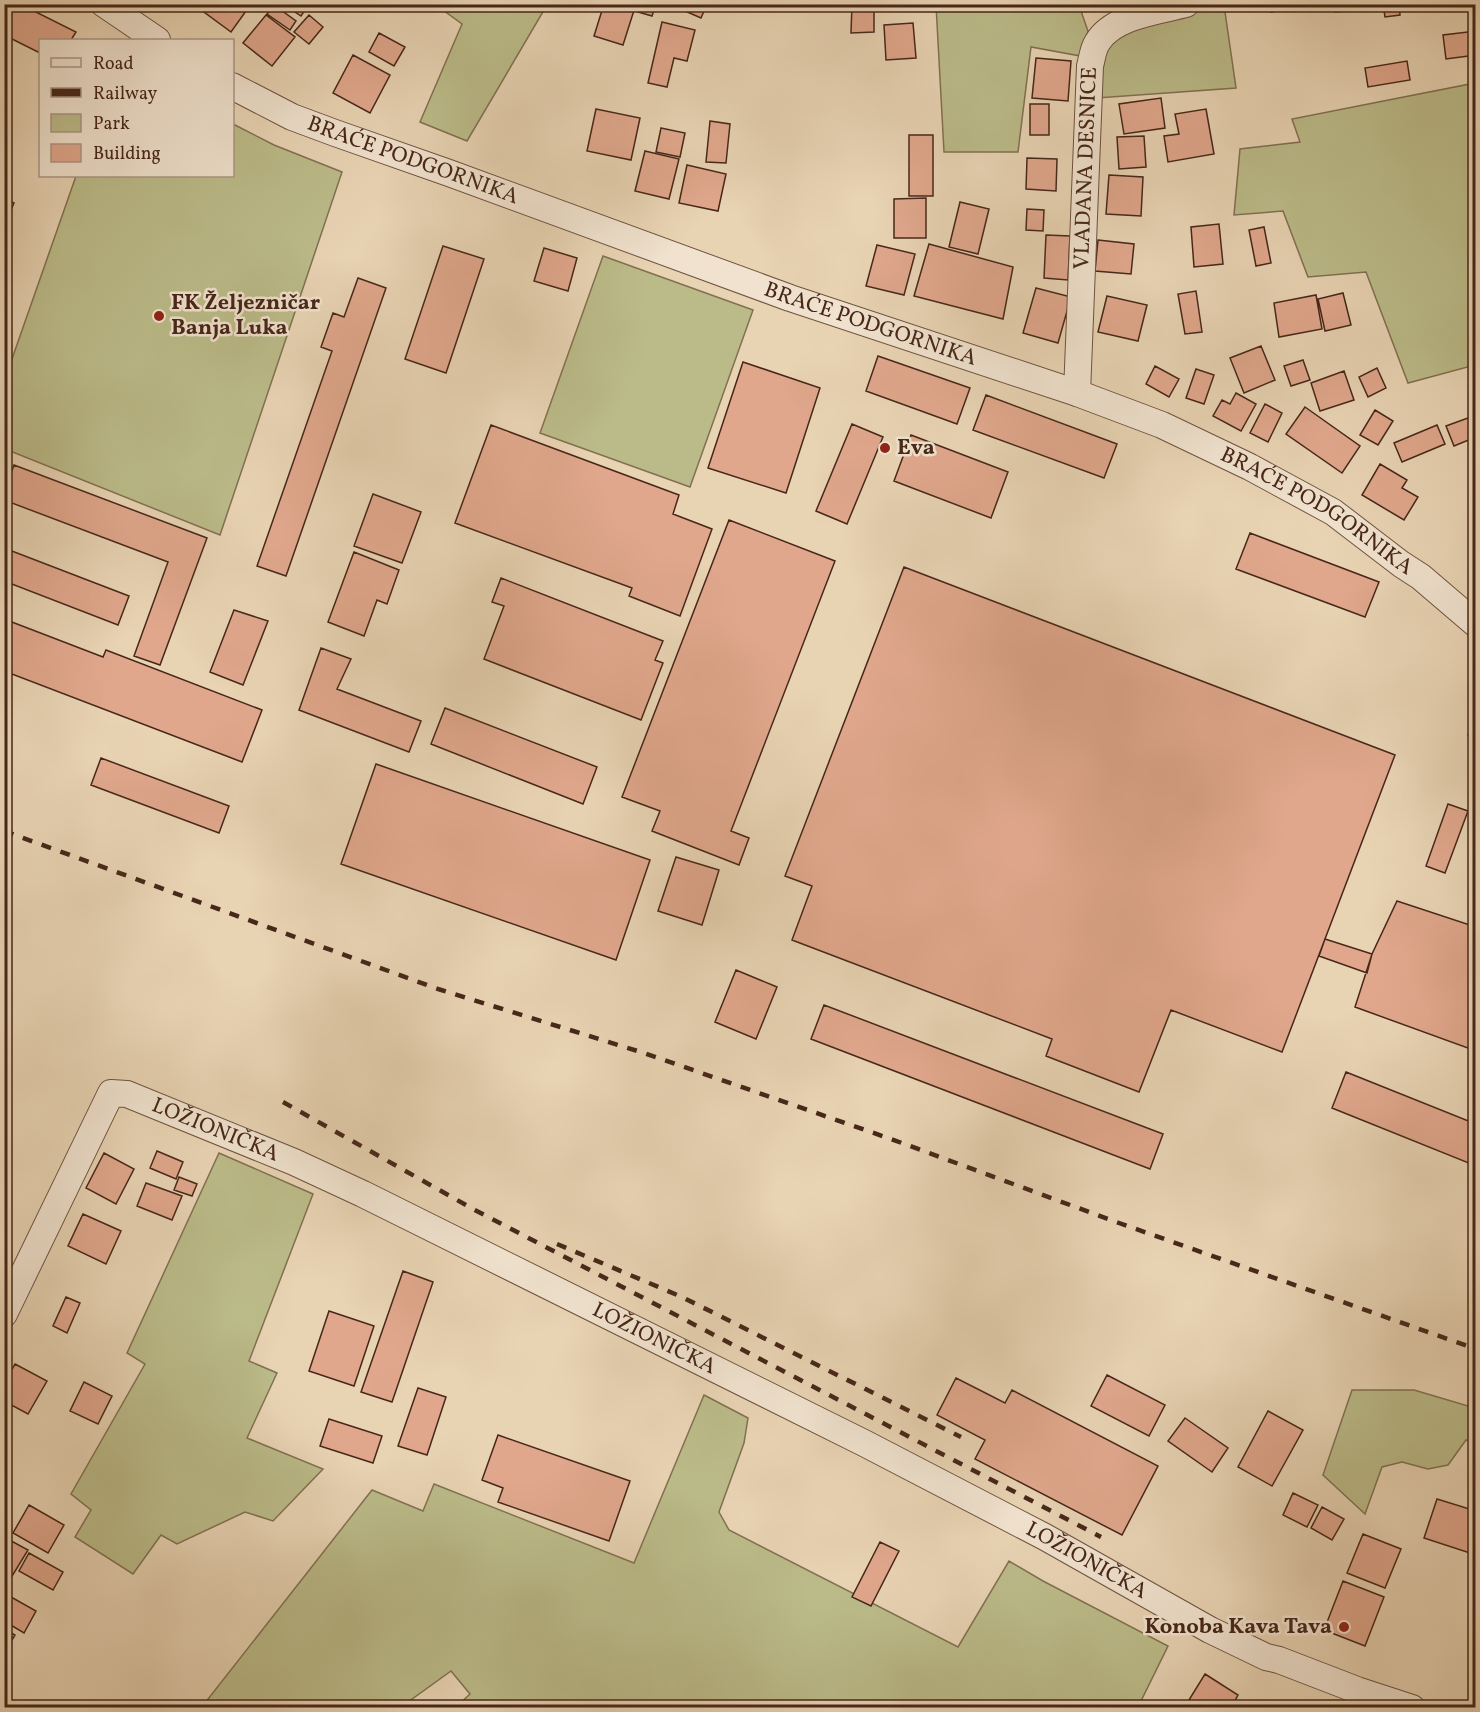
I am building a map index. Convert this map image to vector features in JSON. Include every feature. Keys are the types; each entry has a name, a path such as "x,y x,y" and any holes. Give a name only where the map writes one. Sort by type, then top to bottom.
{"street":[{"path":"104,4 156,39"},
{"name":"VLADANA DESNICE","path":"1077,393 1090,66 1096,43 1111,27 1132,18 1186,4"},
{"name":"BRAĆE PODGORNIKA","path":"234,87 292,117 345,137 790,298 1077,393 1162,425 1250,467 1334,513 1421,577 1476,624"},
{"name":"LOŽIONIČKA","path":"5,1313 111,1093 127,1094 294,1161 384,1205 902,1463 1045,1537 1210,1630 1266,1657 1412,1707"}],"green space":[{"path":"436,5 547,5 467,141 420,122 462,24"},
{"path":"936,5 1082,5 1082,14 1088,31 1086,57 1031,47 1018,152 944,152"},
{"path":"1224,5 1236,88 1097,98 1102,56 1108,44 1115,38 1143,27"},
{"path":"1475,83 1475,365 1408,383 1366,272 1308,277 1283,211 1234,215 1240,149 1300,142 1292,119"},
{"name":"FK Željezničar Banja Luka","path":"234,125 274,145 342,172 220,535 5,449 5,379 76,177 234,177"},
{"path":"603,256 753,310 690,487 540,433"},
{"path":"219,1153 313,1194 249,1361 277,1373 247,1438 323,1469 273,1521 245,1512 177,1544 161,1535 133,1574 75,1537 91,1510 71,1494 145,1364 127,1353"},
{"path":"1352,1390 1414,1390 1475,1408 1475,1443 1466,1440 1448,1465 1428,1469 1402,1462 1382,1467 1365,1514 1323,1475"},
{"path":"704,1395 748,1418 744,1443 719,1512 729,1530 958,1647 1009,1561 1168,1646 1138,1707 456,1707 470,1694 451,1671 401,1707 201,1708 372,1490 423,1511 434,1484 634,1563"}],"building":[{"path":"4,4 20,4 76,32 72,39 39,39 39,52 4,35"},
{"path":"210,4 251,4 231,32 204,12"},
{"path":"283,4 309,4 301,16"},
{"path":"604,4 636,4 623,45 594,36"},
{"path":"640,4 656,4 652,16 638,12"},
{"path":"669,4 707,4 701,18"},
{"path":"852,4 874,4 874,32 851,33"},
{"path":"1270,4 1291,4 1292,8 1271,12"},
{"path":"1334,4 1367,4 1367,9 1335,12"},
{"path":"1383,4 1399,4 1400,15 1385,17"},
{"path":"274,5 296,21 290,30 267,14"},
{"path":"266,15 295,37 272,66 243,43"},
{"path":"309,15 323,27 309,44 294,32"},
{"path":"662,22 695,30 687,61 674,58 667,87 648,83"},
{"path":"913,23 916,58 886,60 884,25"},
{"path":"1476,31 1476,55 1446,59 1443,35"},
{"path":"379,33 405,47 394,66 369,52"},
{"path":"353,55 390,75 370,113 333,93"},
{"path":"1036,58 1071,61 1068,101 1032,98"},
{"path":"1407,61 1410,80 1368,87 1365,68"},
{"path":"1161,98 1165,128 1124,134 1119,104"},
{"path":"1030,104 1049,104 1049,135 1030,135"},
{"path":"596,109 640,118 631,160 587,151"},
{"path":"1206,109 1214,154 1168,162 1164,136 1179,134 1175,114"},
{"path":"710,121 730,124 726,163 706,162"},
{"path":"661,128 685,133 680,157 656,152"},
{"path":"909,135 933,135 933,196 909,196"},
{"path":"1144,136 1146,167 1119,169 1117,137"},
{"path":"645,151 679,159 669,199 635,191"},
{"path":"1027,158 1057,159 1056,191 1026,189"},
{"path":"687,165 726,174 718,211 679,203"},
{"path":"1109,175 1143,177 1141,216 1106,214"},
{"path":"926,198 926,238 894,238 894,199"},
{"path":"4,199 14,203 4,227"},
{"path":"960,202 989,209 978,254 949,247"},
{"path":"1027,209 1044,210 1043,231 1026,230"},
{"path":"1219,224 1223,264 1194,267 1191,227"},
{"path":"1264,227 1271,263 1256,266 1249,230"},
{"path":"1046,235 1070,236 1068,280 1044,278"},
{"path":"1098,240 1134,244 1131,274 1095,271"},
{"path":"929,244 1013,267 1003,319 914,296"},
{"path":"877,245 915,254 904,295 866,286"},
{"path":"443,246 484,259 446,373 405,359"},
{"path":"544,248 577,258 568,291 534,281"},
{"path":"358,278 386,288 286,576 257,566 332,351 321,347 333,313 344,317"},
{"path":"1036,288 1071,297 1058,343 1023,333"},
{"path":"1196,291 1202,332 1185,334 1178,294"},
{"path":"1343,293 1351,325 1325,331 1318,299"},
{"path":"1316,295 1322,329 1279,337 1274,303"},
{"path":"1107,296 1147,305 1138,341 1098,332"},
{"path":"1261,346 1275,380 1244,393 1230,358"},
{"path":"878,356 970,388 957,424 866,391"},
{"path":"1303,360 1310,380 1291,386 1284,366"},
{"path":"743,362 820,388 786,493 708,468"},
{"path":"1155,366 1179,379 1169,397 1146,384"},
{"path":"1377,368 1386,388 1368,397 1359,377"},
{"path":"1196,369 1214,375 1204,404 1186,398"},
{"path":"1344,371 1354,400 1320,411 1311,383"},
{"path":"1236,393 1256,404 1241,431 1213,416 1222,400 1230,404"},
{"path":"986,395 1117,444 1104,478 973,430"},
{"path":"1265,404 1282,413 1268,442 1250,433"},
{"path":"1305,407 1360,446 1342,473 1286,434"},
{"path":"1375,410 1393,421 1378,445 1360,435"},
{"path":"1476,415 1476,437 1454,446 1446,426"},
{"path":"852,424 883,437 847,524 816,511"},
{"path":"491,425 679,495 673,514 712,529 680,616 629,596 632,588 455,523"},
{"path":"1437,425 1445,444 1402,462 1394,443"},
{"path":"911,435 1008,472 991,518 894,481"},
{"path":"1380,464 1407,480 1402,488 1418,497 1404,520 1362,495"},
{"path":"14,465 207,538 160,665 134,656 168,562 4,500 4,492"},
{"path":"373,494 421,512 402,563 354,546"},
{"path":"729,520 835,561 731,831 749,838 739,865 652,831 660,811 622,797"},
{"path":"1250,533 1379,582 1365,617 1236,569"},
{"path":"4,548 129,596 118,625 4,581"},
{"path":"354,552 399,570 387,604 377,600 364,636 328,622"},
{"path":"904,567 1395,755 1282,1052 1171,1010 1139,1092 1046,1056 1052,1039 792,940 812,886 785,876"},
{"path":"501,578 663,641 655,660 663,663 641,720 484,659 504,606 492,602"},
{"path":"234,610 268,621 243,685 210,672"},
{"path":"4,619 103,657 106,650 262,710 242,762 4,671"},
{"path":"321,648 351,659 337,689 421,721 409,752 299,710"},
{"path":"445,708 597,767 583,804 431,744"},
{"path":"1476,712 1476,738 1468,735"},
{"path":"101,758 229,806 219,833 91,785"},
{"path":"376,764 650,860 616,960 341,864"},
{"path":"1448,804 1468,811 1445,873 1426,866"},
{"path":"676,857 719,870 702,925 658,911"},
{"path":"1397,901 1476,927 1476,1051 1355,1007 1372,954"},
{"path":"1325,939 1372,954 1367,973 1319,956"},
{"path":"736,970 777,987 756,1039 715,1022"},
{"path":"824,1005 1163,1134 1150,1169 811,1039"},
{"path":"1346,1072 1476,1124 1476,1166 1332,1108"},
{"path":"157,1151 183,1162 176,1179 150,1168"},
{"path":"104,1153 134,1169 116,1204 86,1188"},
{"path":"179,1177 197,1184 192,1196 174,1190"},
{"path":"146,1183 182,1196 172,1220 137,1206"},
{"path":"83,1214 121,1231 106,1264 68,1246"},
{"path":"403,1271 433,1282 392,1402 361,1392"},
{"path":"66,1297 80,1303 67,1333 53,1326"},
{"path":"329,1311 374,1326 354,1386 309,1371"},
{"path":"15,1364 47,1381 28,1414 4,1401 4,1384"},
{"path":"1107,1375 1165,1405 1149,1436 1091,1406"},
{"path":"956,1378 1005,1403 1012,1390 1158,1466 1122,1535 975,1459 985,1440 937,1415"},
{"path":"84,1382 112,1396 98,1424 70,1411"},
{"path":"418,1388 446,1397 427,1455 398,1446"},
{"path":"1268,1411 1303,1430 1272,1486 1238,1467"},
{"path":"1185,1418 1228,1448 1212,1472 1168,1441"},
{"path":"329,1419 382,1436 373,1463 320,1446"},
{"path":"498,1435 630,1481 609,1541 498,1502 503,1488 482,1480"},
{"path":"1293,1493 1318,1505 1307,1527 1283,1515"},
{"path":"1437,1499 1476,1511 1476,1555 1424,1538"},
{"path":"29,1505 64,1525 48,1553 13,1533"},
{"path":"1322,1507 1344,1519 1332,1540 1311,1528"},
{"path":"1363,1534 1401,1549 1385,1588 1347,1573"},
{"path":"4,1537 28,1550 6,1586 4,1585"},
{"path":"880,1542 899,1551 871,1606 852,1597"},
{"path":"29,1553 63,1572 53,1590 19,1571"},
{"path":"1343,1581 1384,1597 1365,1646 1324,1630"},
{"path":"4,1593 36,1611 24,1633 4,1621"},
{"path":"4,1629 15,1635 4,1653"},
{"path":"1205,1674 1238,1695 1231,1708 1184,1708"}],"railway":[{"path":"4,831 438,989 644,1053 1476,1349"},
{"path":"283,1102 473,1209 1101,1537"},
{"path":"557,1244 682,1297 961,1437"}],"place":[{"name":"FK Željezničar Banja Luka","path":"159,316"},
{"name":"Eva","path":"885,448"},
{"name":"Konoba Kava Tava","path":"1344,1627"}]}
